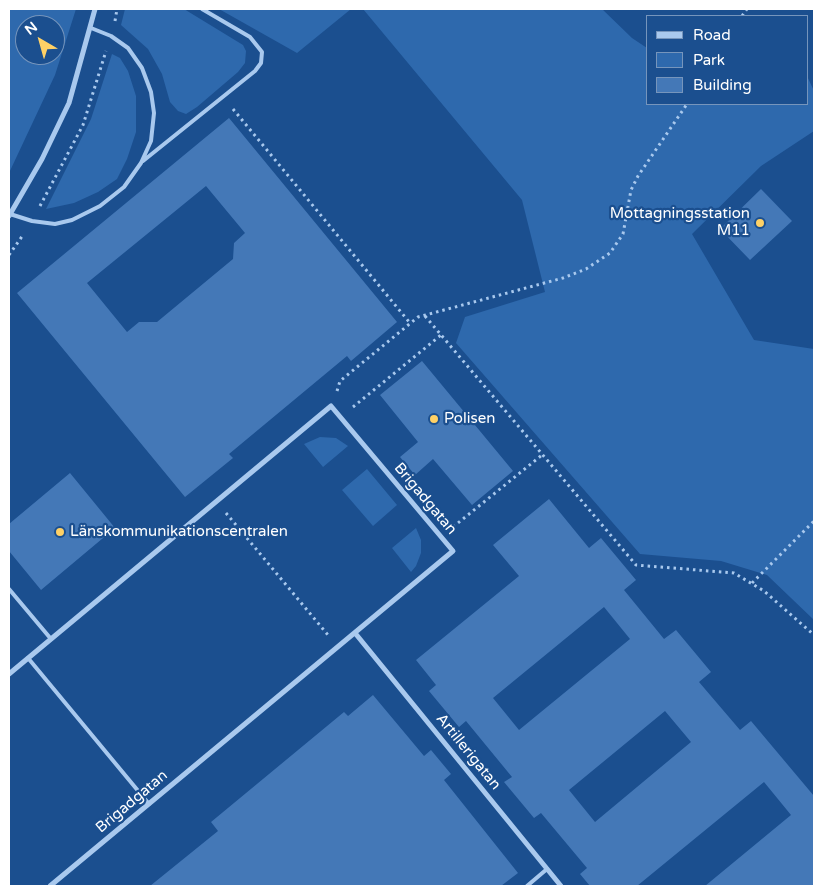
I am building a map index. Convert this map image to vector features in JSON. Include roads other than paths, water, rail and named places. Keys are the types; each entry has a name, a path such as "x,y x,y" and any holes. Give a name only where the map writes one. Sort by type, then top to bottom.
{"street":[{"path":"9,215 42,159 69,103 95,9"},
{"name":"Brigadgatan","path":"50,886 453,551 331,406 51,639"},
{"name":"Artillerigatan","path":"355,632 562,886"},
{"path":"9,674 51,639"}],"lane":[{"path":"141,163 255,72 261,63 262,52 250,37 202,9"},
{"path":"9,215 55,224 72,220 100,206 124,187 141,163 151,141 154,112 142,68 128,48 111,36 91,28"},
{"path":"9,589 51,639"},
{"path":"28,658 149,804"},
{"path":"527,886 547,869"}],"place":[{"name":"Mottagningsstation M11","path":"760,223"},
{"name":"Polisen","path":"434,419"},
{"name":"Länskommunikationscentralen","path":"60,532"}]}
